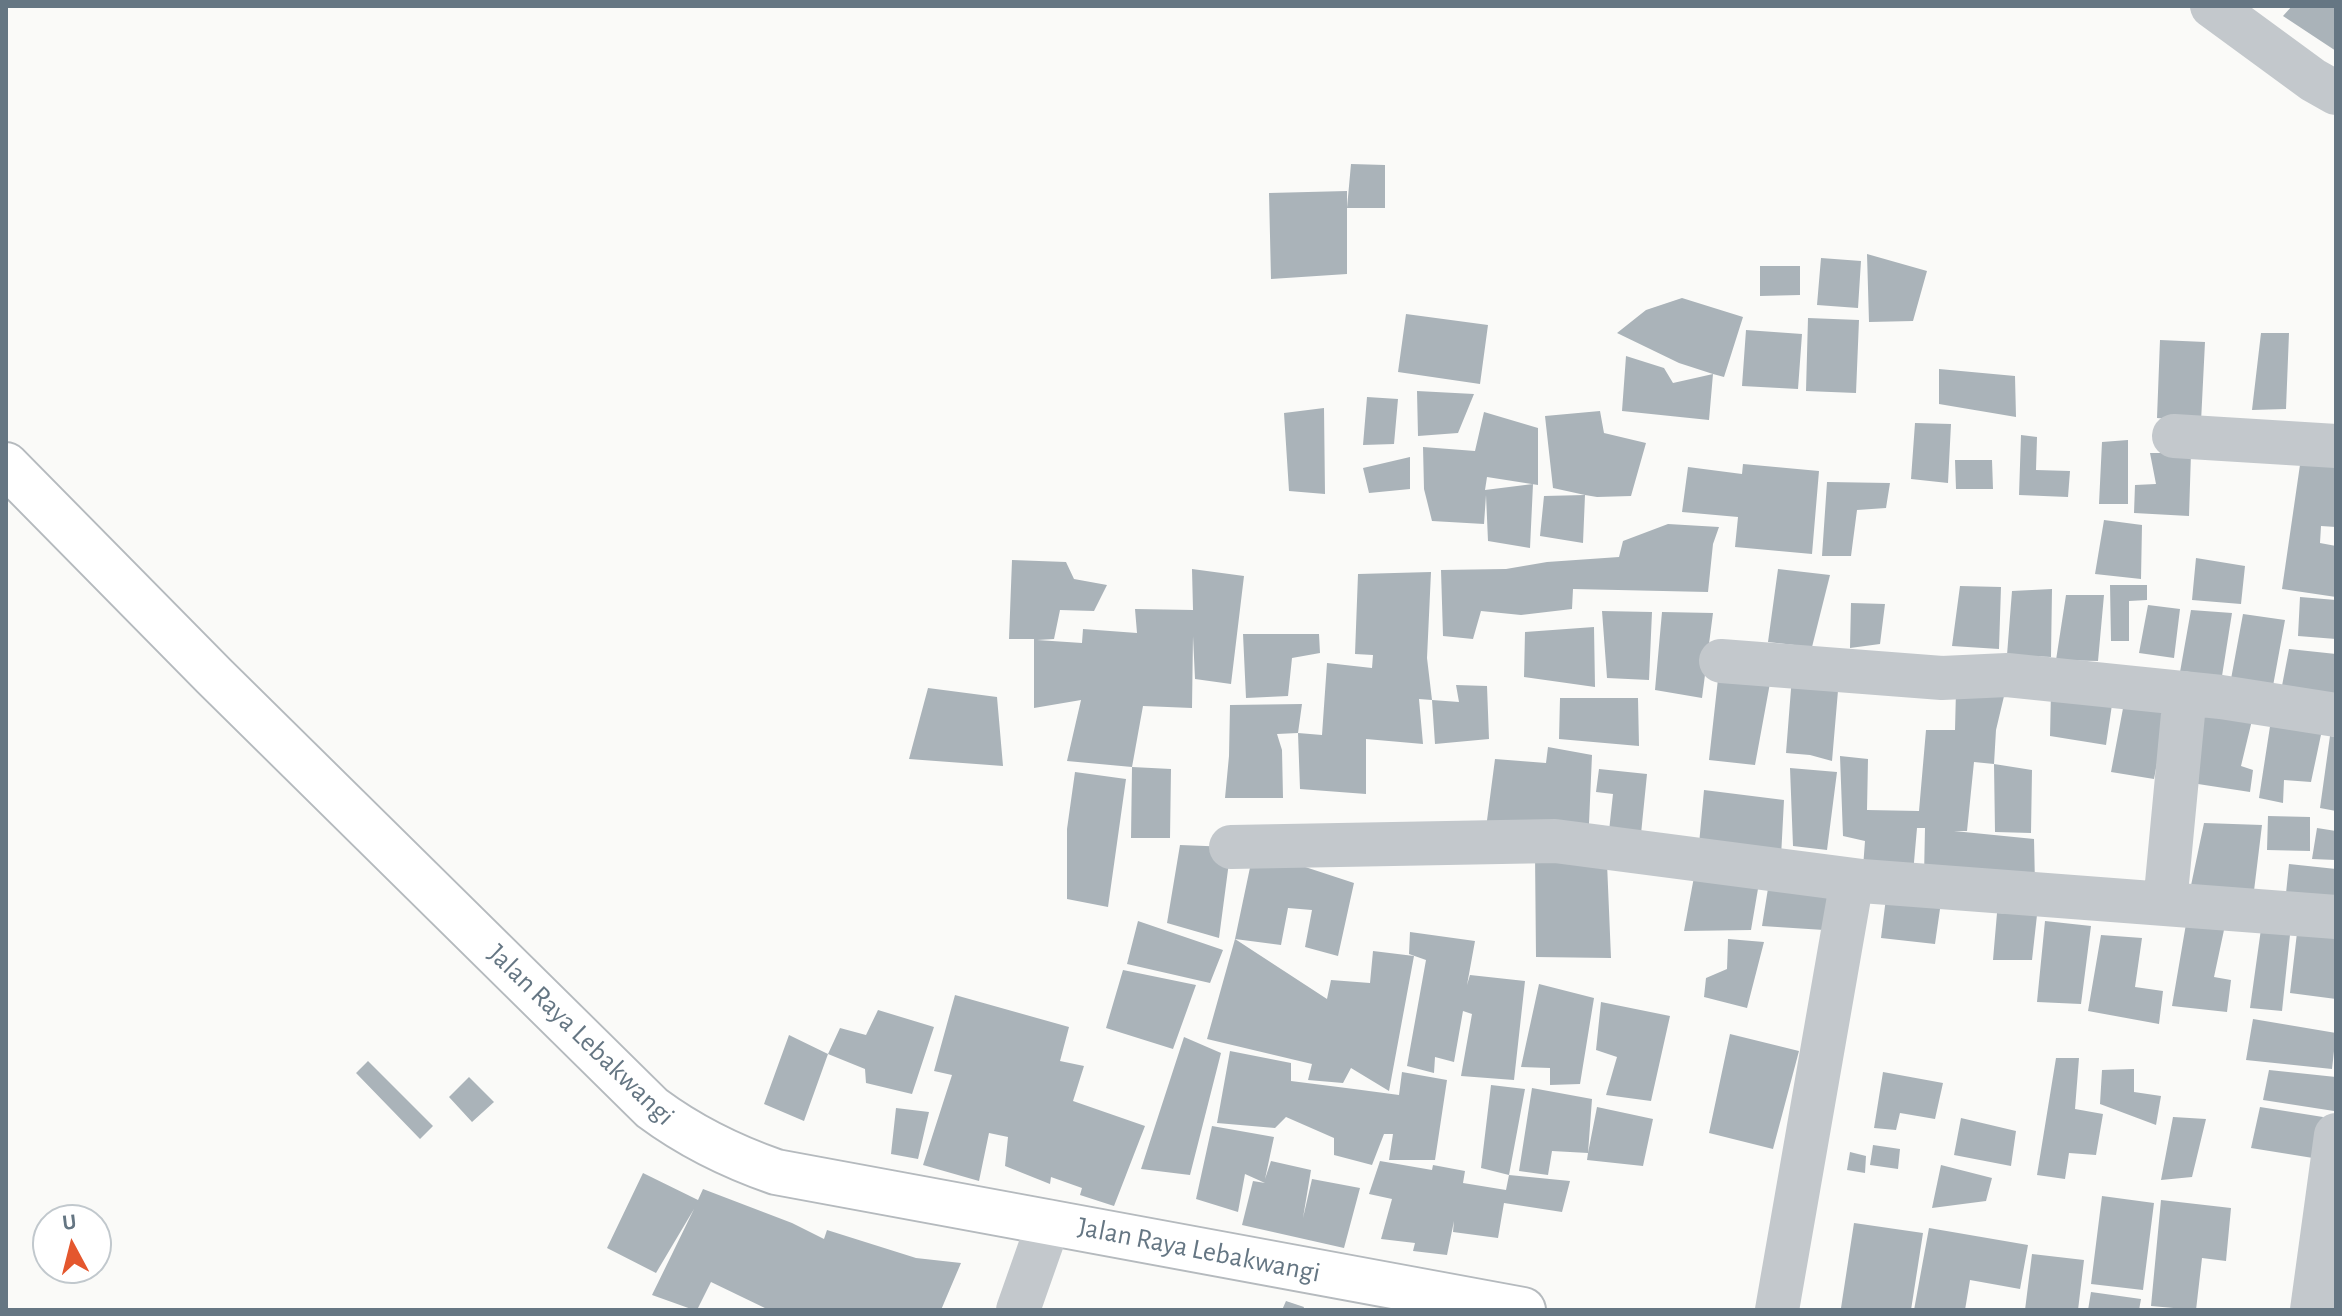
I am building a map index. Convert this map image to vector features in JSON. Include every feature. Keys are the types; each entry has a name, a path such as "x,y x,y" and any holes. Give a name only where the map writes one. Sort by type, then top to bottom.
{"main road":[{"name":"Jalan Raya Lebakwangi","path":"6,465 214,676 652,1108 687,1133 730,1156 776,1172 1523,1310"}],"street":[{"path":"2212,6 2313,80 2336,93"},
{"path":"2174,436 2336,446"},
{"path":"1721,661 1942,678 2007,675 2185,693 2336,715"},
{"path":"2165,904 2185,693"},
{"path":"1231,847 1555,841 1852,880 2336,917"},
{"path":"1777,1310 1852,880"},
{"path":"2312,1310 2336,1135"},
{"path":"1018,1310 1049,1222"}],"building":[{"path":"2292,6 2336,6 2336,51 2283,16"},
{"path":"1351,164 1385,165 1385,208 1347,208"},
{"path":"1347,191 1347,274 1271,279 1269,193"},
{"path":"1867,254 1927,271 1913,321 1869,322"},
{"path":"1821,258 1861,261 1858,308 1817,305"},
{"path":"1760,266 1800,266 1800,295 1760,296"},
{"path":"1682,298 1743,317 1724,377 1679,363 1617,333 1646,310"},
{"path":"1406,314 1488,325 1480,384 1398,372"},
{"path":"1808,318 1859,320 1856,393 1806,391"},
{"path":"1746,330 1802,334 1798,389 1742,386"},
{"path":"2261,333 2289,333 2286,409 2252,410"},
{"path":"2160,340 2205,342 2201,422 2157,418"},
{"path":"1626,356 1664,368 1673,383 1713,374 1709,420 1622,411"},
{"path":"1939,369 2015,376 2016,417 1939,404"},
{"path":"1417,391 1474,394 1458,433 1418,436"},
{"path":"1367,397 1398,399 1394,444 1363,445"},
{"path":"1324,408 1325,494 1289,491 1284,413"},
{"path":"1600,411 1604,433 1646,443 1631,496 1597,497 1553,488 1545,416"},
{"path":"1484,412 1538,428 1538,485 1533,484 1530,548 1488,541 1486,495 1484,524 1432,521 1424,489 1423,447 1475,451","holes":["1487,477 1532,484 1485,490"]},
{"path":"1915,423 1951,424 1948,483 1911,479"},
{"path":"2021,435 2037,437 2036,470 2070,471 2068,497 2019,495"},
{"path":"2128,440 2128,504 2099,504 2102,442"},
{"path":"2302,451 2336,455 2336,527 2321,526 2320,543 2336,546 2336,597 2282,589"},
{"path":"2150,453 2191,453 2189,516 2134,513 2135,485 2156,484"},
{"path":"1410,457 1410,489 1369,493 1363,468"},
{"path":"1955,460 1992,460 1993,489 1956,489"},
{"path":"1743,464 1819,471 1812,554 1735,547 1738,517 1682,512 1688,467 1742,474"},
{"path":"1827,482 1890,483 1886,508 1857,510 1851,556 1822,556"},
{"path":"1585,495 1583,543 1540,536 1544,496"},
{"path":"2104,520 2142,525 2141,579 2095,574"},
{"path":"1668,524 1719,527 1713,544 1708,592 1573,589 1572,609 1521,615 1481,611 1473,639 1443,636 1441,570 1506,569 1547,562 1619,557 1623,541"},
{"path":"2196,558 2245,566 2241,604 2192,600"},
{"path":"1012,560 1066,562 1074,579 1107,585 1094,611 1060,610 1054,639 1037,640 1082,643 1083,629 1137,633 1135,609 1193,610 1192,569 1244,576 1231,684 1195,679 1193,636 1192,708 1143,706 1132,767 1067,761 1081,700 1034,708 1034,639 1009,639"},
{"path":"1778,569 1830,575 1812,647 1768,642"},
{"path":"1431,572 1427,658 1432,700 1419,699 1423,744 1366,739 1366,794 1300,789 1298,733 1322,735 1327,663 1372,668 1373,655 1355,654 1358,574"},
{"path":"2110,585 2147,585 2147,600 2129,601 2129,641 2111,641"},
{"path":"1960,586 2001,587 1999,649 1952,646"},
{"path":"2052,589 2051,657 2007,655 2012,591"},
{"path":"2066,595 2104,595 2098,661 2056,660"},
{"path":"2300,597 2336,600 2336,639 2298,636"},
{"path":"1851,603 1885,604 1880,644 1850,648"},
{"path":"2148,605 2180,609 2174,658 2139,653"},
{"path":"2191,610 2232,613 2222,676 2180,672"},
{"path":"1602,611 1652,612 1649,680 1607,678"},
{"path":"1662,612 1713,613 1702,698 1655,690"},
{"path":"2243,614 2285,620 2273,686 2231,679"},
{"path":"1594,627 1595,687 1524,677 1525,632"},
{"path":"1243,634 1319,634 1320,653 1292,658 1288,696 1246,698"},
{"path":"2289,649 2336,654 2336,700 2281,691"},
{"path":"1792,676 1839,679 1832,761 1786,753"},
{"path":"1718,679 1770,683 1755,765 1709,760"},
{"path":"1456,685 1487,686 1489,739 1435,744 1432,700 1459,702"},
{"path":"928,688 997,697 1003,766 909,759"},
{"path":"1956,690 2005,692 1996,730 1994,764 1974,762 1967,831 1954,831 2034,839 2035,885 1924,876 1925,828 1917,828 1912,885 1862,881 1865,841 1843,836 1840,756 1868,759 1867,810 1919,811 1926,730 1955,730"},
{"path":"2051,691 2113,698 2106,745 2050,736"},
{"path":"1560,698 1638,698 1639,746 1559,739"},
{"path":"2124,703 2167,710 2154,779 2111,772"},
{"path":"1302,704 1298,733 1277,734 1282,750 1283,798 1225,798 1230,705"},
{"path":"2200,711 2253,716 2241,766 2253,770 2250,792 2185,782"},
{"path":"2271,720 2322,730 2311,782 2284,780 2283,803 2259,798"},
{"path":"2330,736 2336,737 2336,811 2320,808"},
{"path":"1548,747 1592,755 1588,846 1486,828 1495,759 1546,763"},
{"path":"1994,764 2032,770 2031,833 1995,832"},
{"path":"1132,767 1171,769 1170,838 1131,838"},
{"path":"1790,768 1837,772 1827,850 1793,846"},
{"path":"1599,769 1647,774 1641,834 1609,831 1613,794 1596,792"},
{"path":"1075,772 1126,779 1108,907 1067,899 1067,829"},
{"path":"1704,790 1784,800 1781,857 1699,844"},
{"path":"2268,816 2310,817 2310,851 2267,850"},
{"path":"2204,823 2262,825 2253,899 2189,895"},
{"path":"2317,828 2336,831 2336,860 2312,859"},
{"path":"1180,845 1231,847 1219,938 1167,923"},
{"path":"1535,854 1607,863 1611,958 1536,957"},
{"path":"1252,858 1296,864 1354,883 1338,956 1305,947 1312,910 1288,908 1281,945 1235,939"},
{"path":"2289,864 2336,869 2336,908 2285,903"},
{"path":"1696,866 1760,877 1751,930 1684,931"},
{"path":"1770,876 1831,885 1824,930 1762,926"},
{"path":"1886,898 1941,902 1935,944 1881,938"},
{"path":"1997,913 2037,915 2032,960 1993,960"},
{"path":"1138,921 1223,950 1210,983 1127,964"},
{"path":"2045,921 2091,926 2081,1004 2037,1002"},
{"path":"2186,924 2224,930 2214,977 2231,980 2227,1012 2172,1006"},
{"path":"2298,924 2336,928 2336,999 2290,993"},
{"path":"2261,929 2290,935 2282,1011 2250,1008"},
{"path":"1410,932 1475,941 1467,985 1470,975 1525,981 1514,1080 1461,1076 1472,1014 1463,1011 1454,1062 1435,1057 1434,1073 1407,1066 1426,960 1409,954"},
{"path":"2101,935 2142,938 2135,987 2163,991 2159,1024 2088,1011"},
{"path":"1235,939 1327,999 1331,980 1370,983 1373,951 1414,956 1389,1091 1351,1068 1343,1083 1308,1080 1312,1064 1207,1039"},
{"path":"1728,939 1764,942 1747,1008 1704,997 1706,978 1727,969"},
{"path":"1123,970 1196,985 1173,1049 1106,1028"},
{"path":"1539,984 1594,998 1580,1084 1550,1085 1550,1068 1521,1067"},
{"path":"955,995 1069,1027 1060,1061 1084,1066 1073,1101 1145,1126 1114,1206 1080,1195 1082,1188 1051,1177 1050,1184 1005,1166 1008,1137 989,1133 979,1181 923,1165 952,1075 934,1071"},
{"path":"1601,1002 1670,1016 1651,1101 1606,1095 1617,1057 1596,1050"},
{"path":"878,1010 934,1027 912,1094 866,1083 865,1069 828,1054 840,1028 866,1035"},
{"path":"2253,1019 2336,1033 2332,1069 2246,1060"},
{"path":"1730,1034 1799,1051 1773,1149 1709,1133"},
{"path":"789,1035 828,1054 804,1121 764,1104"},
{"path":"1184,1037 1221,1053 1190,1175 1141,1169"},
{"path":"1230,1051 1291,1063 1291,1081 1399,1095 1402,1072 1447,1080 1435,1160 1389,1160 1393,1134 1384,1134 1372,1165 1334,1155 1334,1138 1286,1117 1275,1128 1217,1123"},
{"path":"2056,1058 2079,1058 2075,1109 2103,1114 2096,1155 2069,1153 2065,1179 2037,1175"},
{"path":"368,1061 433,1126 420,1139 356,1073"},
{"path":"2134,1069 2134,1092 2161,1096 2156,1125 2100,1104 2102,1070"},
{"path":"2269,1070 2336,1077 2334,1111 2263,1100"},
{"path":"1883,1072 1943,1083 1935,1119 1900,1113 1896,1130 1874,1128"},
{"path":"469,1077 494,1102 472,1122 449,1097"},
{"path":"1491,1085 1525,1089 1509,1175 1481,1168"},
{"path":"1532,1088 1592,1099 1588,1153 1552,1151 1548,1175 1519,1171"},
{"path":"1597,1107 1653,1119 1643,1166 1587,1160"},
{"path":"2260,1107 2323,1117 2313,1158 2251,1148"},
{"path":"896,1108 929,1112 918,1159 891,1154"},
{"path":"2173,1117 2206,1119 2192,1177 2161,1180"},
{"path":"1961,1118 2016,1131 2011,1166 1954,1155"},
{"path":"1212,1126 1274,1137 1265,1179 1271,1161 1311,1170 1303,1218 1312,1179 1360,1188 1344,1248 1242,1225 1253,1181 1265,1183 1245,1174 1238,1212 1196,1199"},
{"path":"1873,1145 1900,1149 1898,1169 1870,1165"},
{"path":"1850,1152 1866,1156 1865,1173 1847,1170"},
{"path":"1380,1161 1432,1170 1433,1165 1465,1171 1463,1183 1506,1190 1509,1175 1570,1181 1562,1212 1504,1203 1498,1238 1453,1232 1454,1221 1447,1255 1413,1251 1415,1243 1381,1239 1392,1199 1369,1194"},
{"path":"1941,1165 1992,1178 1986,1201 1932,1208"},
{"path":"643,1173 698,1200 703,1189 792,1223 824,1239 827,1230 916,1258 961,1263 941,1310 769,1310 711,1282 697,1310 694,1310 652,1295 694,1209 656,1273 607,1248"},
{"path":"2102,1196 2154,1203 2143,1290 2091,1284"},
{"path":"2161,1200 2231,1208 2226,1261 2202,1258 2196,1310 2151,1306"},
{"path":"1854,1223 1923,1233 1911,1310 1841,1308"},
{"path":"1929,1228 2028,1245 2020,1289 1970,1280 1965,1310 1914,1310"},
{"path":"2032,1254 2084,1260 2078,1310 2025,1310"},
{"path":"2091,1292 2141,1299 2139,1310 2088,1310"},
{"path":"1286,1301 1304,1307 1303,1310 1282,1310"}]}
